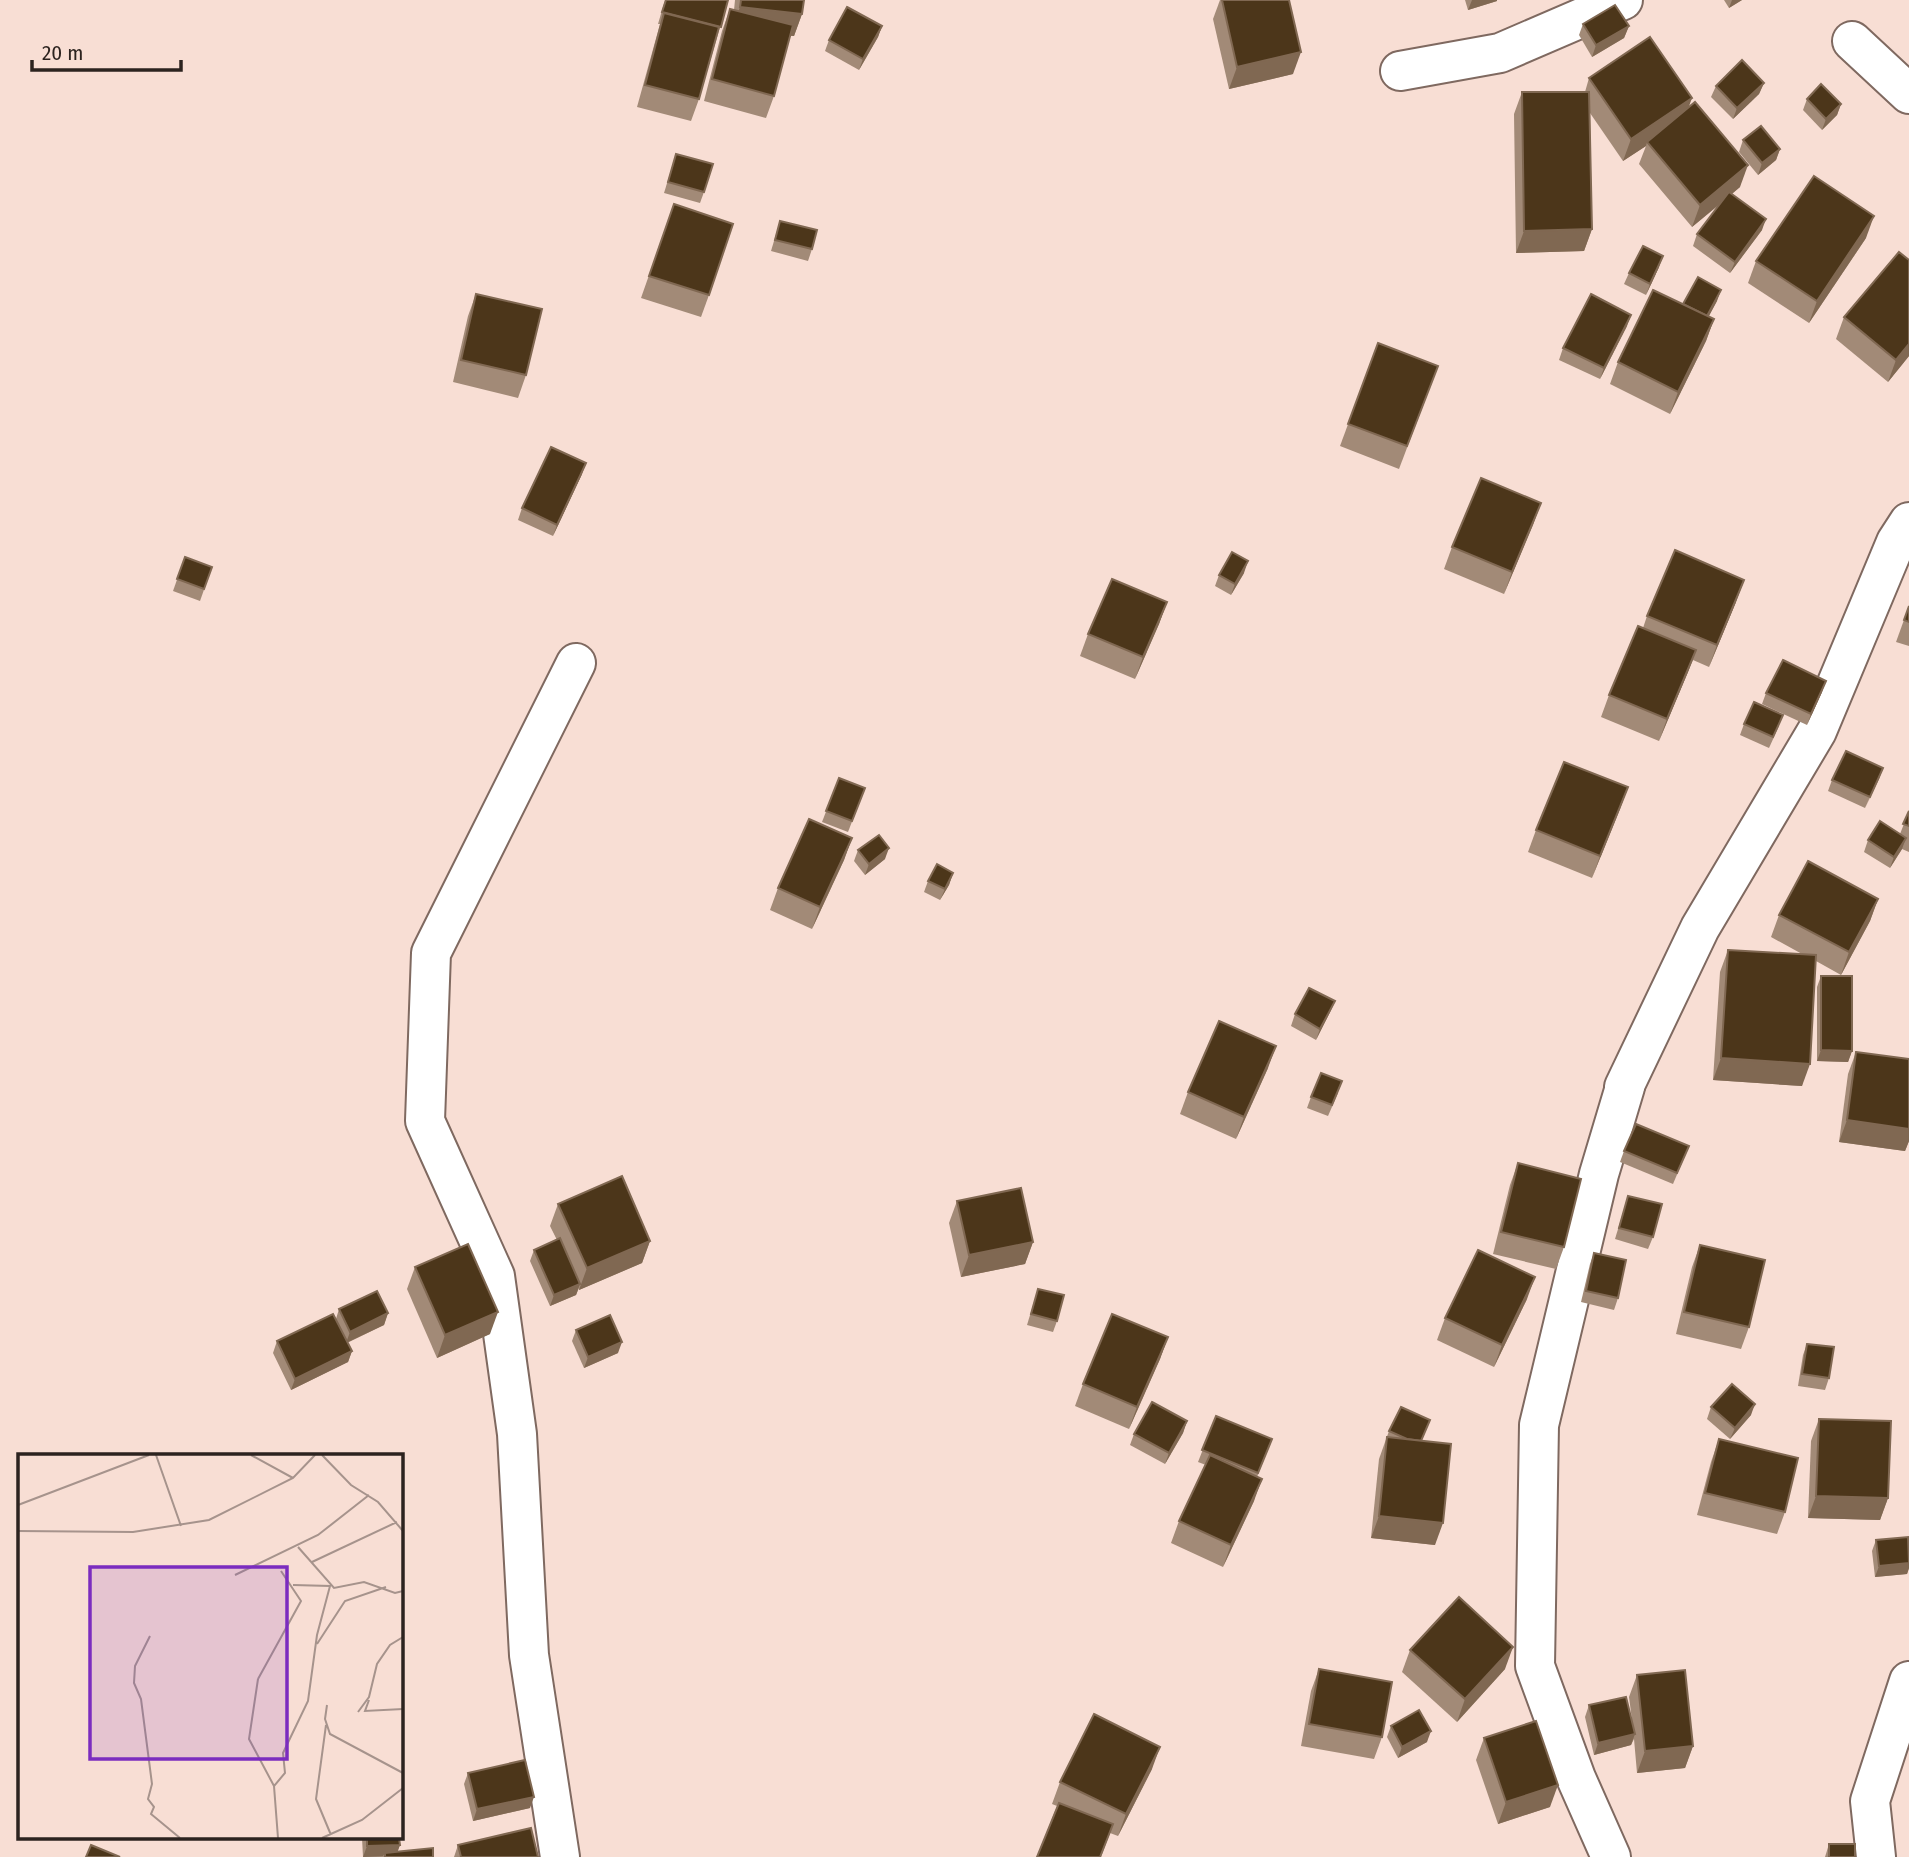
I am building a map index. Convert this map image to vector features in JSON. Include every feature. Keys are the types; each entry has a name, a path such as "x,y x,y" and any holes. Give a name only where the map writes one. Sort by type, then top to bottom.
{"street":[{"path":"1400,71 1500,52 1623,0"},
{"path":"1852,41 1909,94"},
{"path":"1611,1857 1576,1779 1535,1666 1539,1425 1599,1174 1624,1087 1700,928 1817,731 1896,542 1909,522"},
{"path":"561,1857 529,1655 517,1434 495,1276 425,1121 431,953 576,663"},
{"path":"1876,1857 1870,1801 1909,1681"}],"building":[{"path":"666,0 728,0 721,27 662,12"},
{"path":"741,0 804,0 802,14 740,7"},
{"path":"1222,0 1289,0 1301,52 1237,67"},
{"path":"1615,5 1629,26 1596,45 1583,24"},
{"path":"847,7 882,26 863,59 829,40"},
{"path":"730,9 793,25 774,96 712,79"},
{"path":"664,13 719,27 699,99 645,85"},
{"path":"1650,37 1692,98 1631,139 1589,78"},
{"path":"1742,60 1764,83 1737,108 1716,86"},
{"path":"1821,84 1841,104 1826,119 1807,99"},
{"path":"1522,92 1589,92 1592,229 1524,231"},
{"path":"1695,102 1748,165 1700,205 1647,142"},
{"path":"1761,126 1780,149 1762,163 1743,140"},
{"path":"676,154 713,164 704,192 668,182"},
{"path":"1814,176 1874,216 1817,301 1756,261"},
{"path":"1729,192 1766,219 1735,262 1697,234"},
{"path":"674,204 733,224 709,295 649,276"},
{"path":"780,221 817,230 812,249 775,240"},
{"path":"1643,246 1663,256 1650,284 1629,273"},
{"path":"1899,252 1909,260 1909,344 1896,360 1844,317"},
{"path":"1698,277 1721,290 1707,316 1683,304"},
{"path":"1653,290 1714,319 1678,392 1618,362"},
{"path":"476,294 542,309 526,375 461,360"},
{"path":"1591,294 1631,315 1604,368 1563,348"},
{"path":"1378,343 1438,366 1407,446 1348,424"},
{"path":"551,447 586,463 557,525 522,508"},
{"path":"1481,478 1541,503 1512,572 1452,547"},
{"path":"1675,550 1744,580 1717,645 1647,616"},
{"path":"1232,552 1248,561 1235,584 1219,575"},
{"path":"185,557 212,567 204,589 177,579"},
{"path":"1112,579 1167,602 1143,657 1088,634"},
{"path":"1909,606 1909,622 1904,620"},
{"path":"1638,626 1696,650 1667,719 1609,695"},
{"path":"1783,660 1826,681 1811,714 1766,693"},
{"path":"1754,702 1783,715 1773,737 1744,724"},
{"path":"1846,751 1883,768 1870,797 1832,780"},
{"path":"1564,762 1628,787 1600,856 1536,830"},
{"path":"839,778 865,788 852,821 826,811"},
{"path":"1909,811 1909,826 1903,824"},
{"path":"809,819 852,838 820,907 778,888"},
{"path":"1880,821 1906,838 1894,857 1868,840"},
{"path":"879,835 889,848 869,864 858,850"},
{"path":"1808,861 1878,899 1849,952 1779,915"},
{"path":"937,864 953,873 945,889 928,881"},
{"path":"1728,950 1816,955 1810,1064 1721,1058"},
{"path":"1821,976 1852,976 1852,1051 1821,1050"},
{"path":"1309,988 1335,1001 1320,1029 1295,1014"},
{"path":"1219,1021 1276,1046 1244,1117 1188,1092"},
{"path":"1856,1052 1909,1059 1909,1129 1847,1120"},
{"path":"1321,1073 1342,1081 1332,1105 1311,1097"},
{"path":"1636,1124 1689,1146 1677,1173 1624,1151"},
{"path":"1518,1163 1581,1179 1564,1247 1501,1232"},
{"path":"622,1176 650,1241 587,1268 558,1204"},
{"path":"1021,1188 1033,1242 969,1255 957,1201"},
{"path":"1628,1196 1662,1204 1653,1237 1619,1228"},
{"path":"560,1238 580,1284 554,1295 534,1250"},
{"path":"468,1244 498,1312 445,1335 415,1267"},
{"path":"1700,1245 1765,1260 1749,1327 1684,1312"},
{"path":"1478,1250 1535,1277 1502,1345 1445,1318"},
{"path":"1594,1253 1626,1260 1618,1298 1586,1291"},
{"path":"1038,1289 1064,1295 1057,1321 1031,1314"},
{"path":"377,1291 388,1313 350,1332 339,1309"},
{"path":"333,1314 352,1351 295,1379 277,1341"},
{"path":"1112,1314 1168,1337 1137,1407 1083,1384"},
{"path":"610,1315 622,1342 588,1357 576,1330"},
{"path":"1807,1344 1834,1347 1829,1378 1802,1374"},
{"path":"1732,1384 1755,1404 1735,1428 1711,1407"},
{"path":"1152,1402 1187,1421 1169,1453 1134,1434"},
{"path":"1401,1407 1430,1420 1421,1441 1407,1439 1389,1431"},
{"path":"1216,1416 1272,1439 1258,1473 1202,1450"},
{"path":"1819,1419 1891,1421 1888,1498 1816,1496"},
{"path":"1387,1437 1451,1444 1443,1523 1379,1516"},
{"path":"1719,1439 1798,1458 1785,1512 1705,1493"},
{"path":"1210,1455 1262,1479 1231,1545 1179,1521"},
{"path":"1908,1537 1909,1563 1879,1566 1876,1540"},
{"path":"1459,1597 1513,1647 1465,1699 1410,1650"},
{"path":"1319,1669 1392,1682 1382,1737 1309,1724"},
{"path":"1685,1670 1693,1746 1645,1751 1637,1675"},
{"path":"1626,1697 1635,1734 1598,1743 1589,1705"},
{"path":"1419,1710 1431,1731 1402,1747 1391,1726"},
{"path":"1094,1714 1160,1747 1126,1814 1060,1782"},
{"path":"1536,1721 1558,1785 1506,1802 1484,1738"},
{"path":"525,1760 534,1797 477,1809 468,1773"},
{"path":"1059,1803 1113,1824 1100,1857 1037,1857"},
{"path":"531,1828 538,1857 461,1857 458,1845"},
{"path":"367,1840 399,1840 400,1845 367,1846"},
{"path":"1829,1844 1855,1844 1855,1857 1829,1857"},
{"path":"91,1845 120,1857 86,1857"},
{"path":"433,1848 433,1857 385,1857 385,1853"}]}
